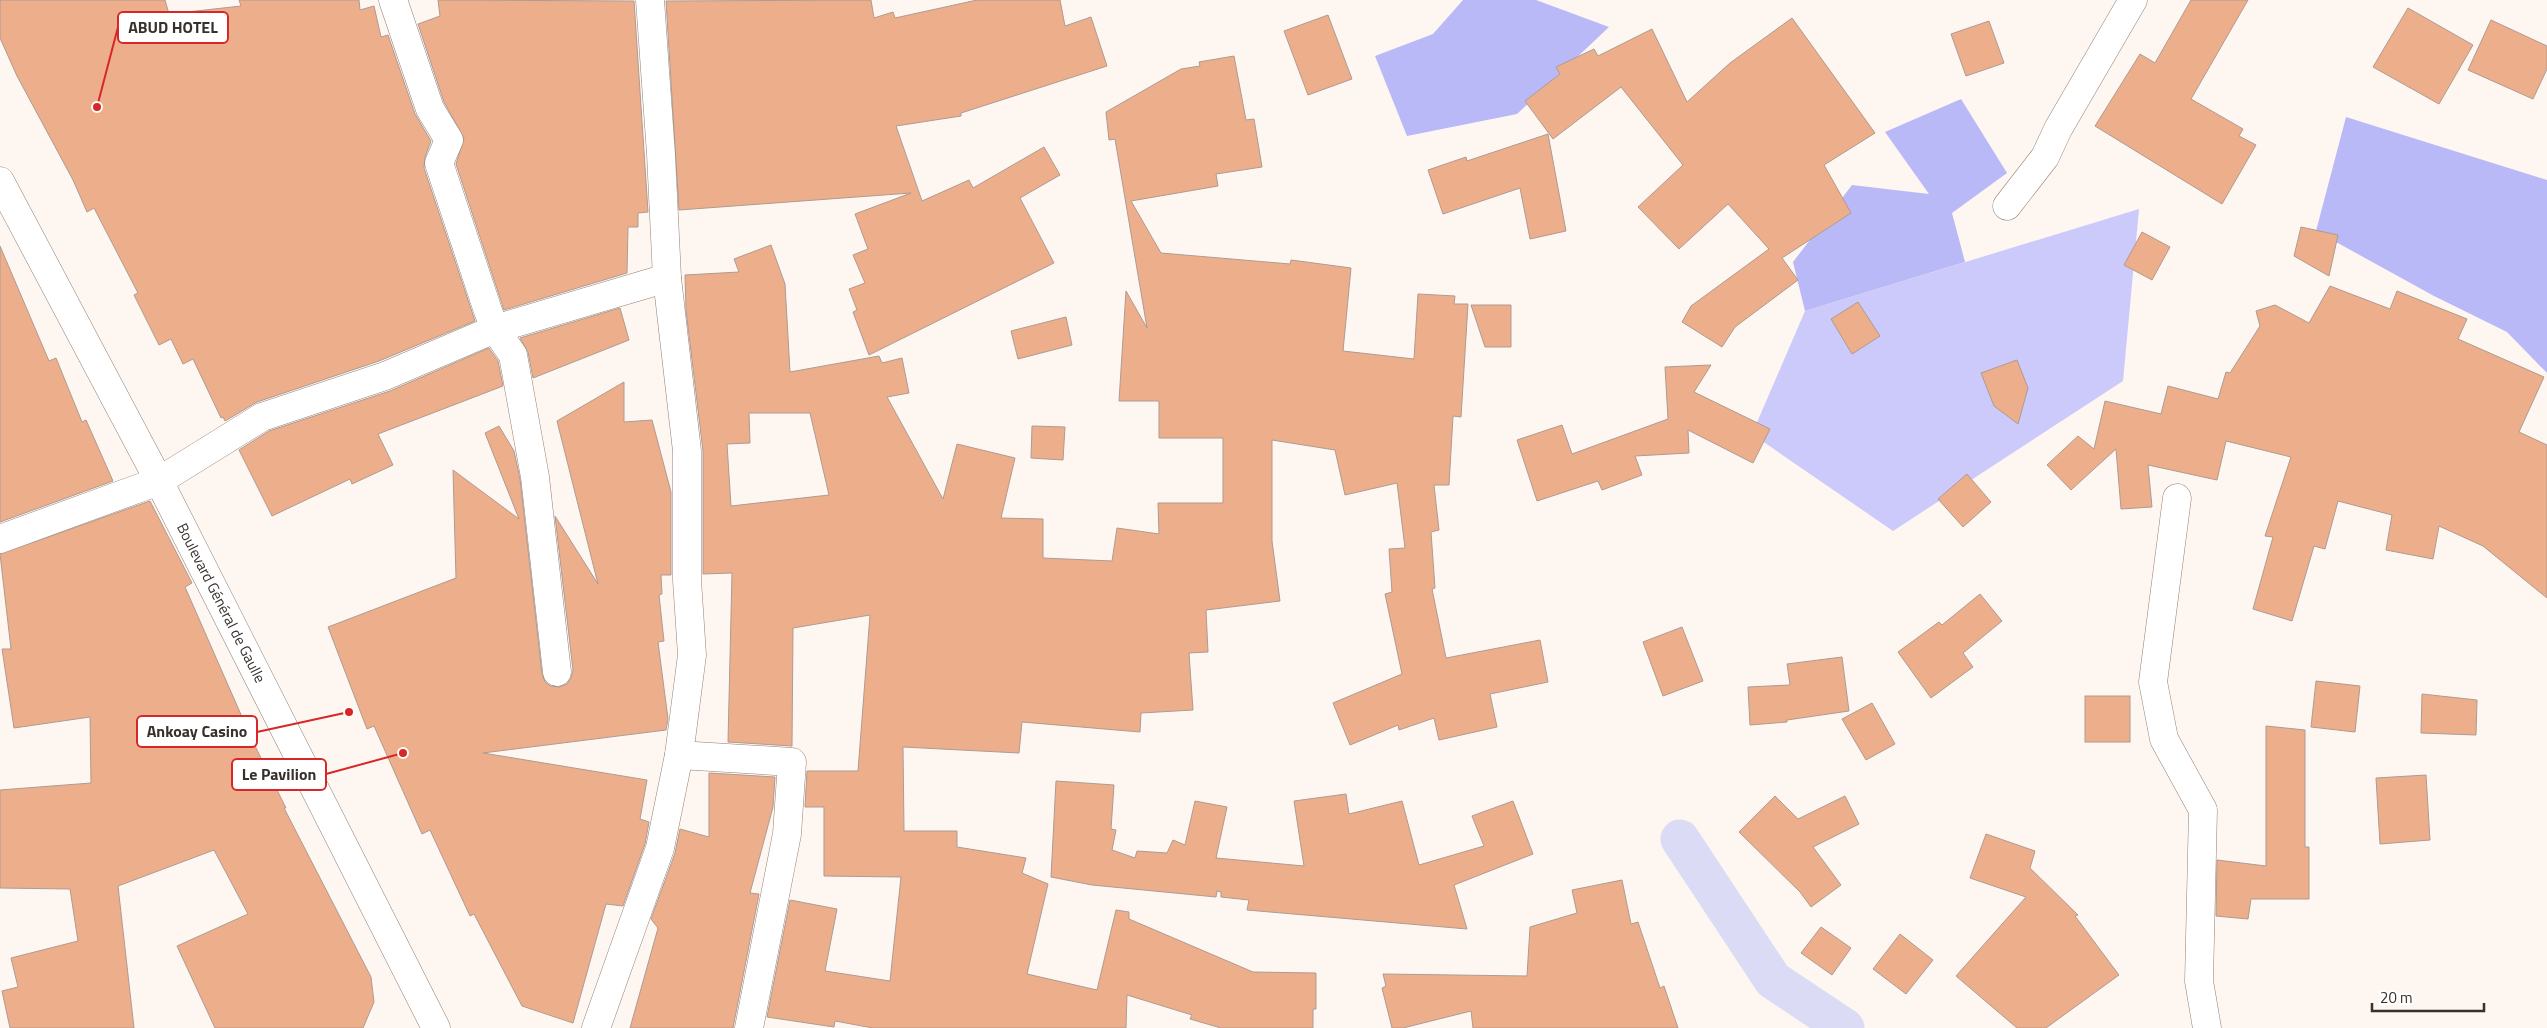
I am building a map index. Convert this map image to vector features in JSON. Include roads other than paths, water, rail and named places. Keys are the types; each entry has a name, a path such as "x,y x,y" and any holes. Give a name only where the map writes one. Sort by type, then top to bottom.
{"street":[{"path":"393,0 430,109 449,140 439,164 495,329 513,355 535,477 557,672"},
{"path":"596,1028 660,848 679,755 692,655 687,580 689,476 667,278 661,154 650,0"},
{"path":"2007,206 2045,157 2058,129 2133,0"},
{"name":"Boulevard Général de Gaulle","path":"0,181 159,481 436,1028"},
{"path":"0,540 159,481 262,418 385,376 495,329 667,278"},
{"path":"2177,498 2153,682 2164,739 2203,810 2199,981 2207,1028"},
{"path":"679,755 792,762 787,834 749,1028"}],"waterway":[{"path":"1680,839 1773,980 1845,1028"}],"place":[{"name":"ABUD HOTEL","path":"97,107"},
{"name":"Ankoay Casino","path":"349,712"},
{"name":"Le Pavilion","path":"403,753"}]}
